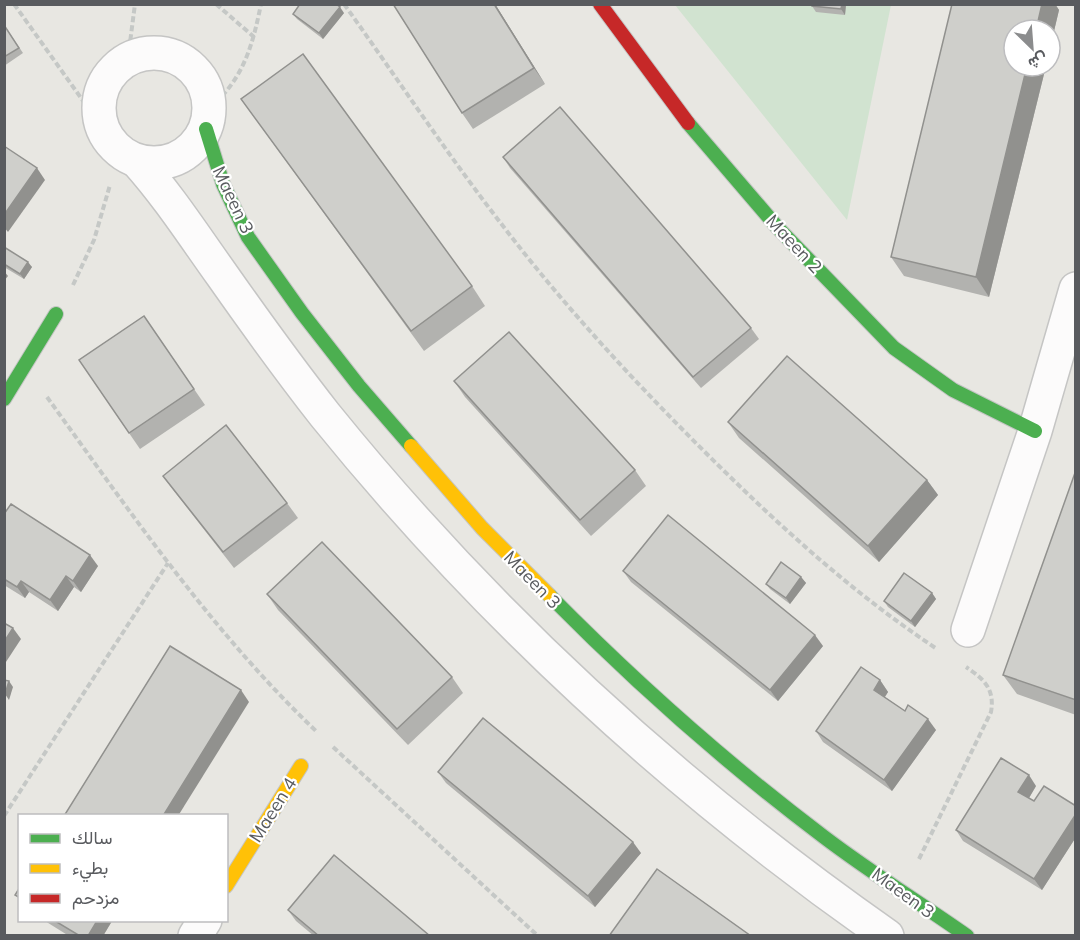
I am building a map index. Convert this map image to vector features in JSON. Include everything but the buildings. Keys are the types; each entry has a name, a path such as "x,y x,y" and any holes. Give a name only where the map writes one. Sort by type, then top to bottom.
{"street":[{"name":"Maeen 2","path":"600,4 656,83 704,143 878,334 926,373 979,405 1035,431"},
{"path":"118,145 167,162 183,154 196,143 207,120 208,94 201,78 190,65 176,56 159,52 128,58 105,80 99,94 98,110 118,145 177,209 267,339 326,415 446,553 520,631 662,762 793,867 887,936"},
{"name":"Maeen 3","path":"207,120 222,184 234,211 255,246 302,313 360,386 482,528 573,622 670,710 824,837 967,936"},
{"path":"968,630 1035,431 1076,289"},
{"path":"4,399 56,314"},
{"name":"Maeen 4","path":"228,882 301,766"}],"path":[{"path":"14,4 118,145 108,195 94,240 75,282 56,314"},
{"path":"128,58 135,4"},
{"path":"216,4 254,37"},
{"path":"207,120 244,64 254,37 261,4"},
{"path":"344,4 503,226 588,328 678,426 773,518 877,608 946,655"},
{"path":"25,367 168,563 263,679 538,936"},
{"path":"4,816 168,563"},
{"path":"903,891 991,712 993,700 990,688 982,678 956,661"}],"green space":[{"path":"675,5 891,5 847,220"}],"traffic: fast":[{"path":"688,123 778,228 894,348 953,390 1035,431"},
{"path":"206,129 223,184 248,237 302,313 359,386 411,446"},
{"path":"4,399 56,314"},
{"path":"550,596 648,691 752,781 841,850 967,936"}],"traffic: slow":[{"path":"411,446 482,528 550,596"},
{"path":"228,883 301,766"}],"traffic: jam":[{"path":"600,4 688,123"}]}
